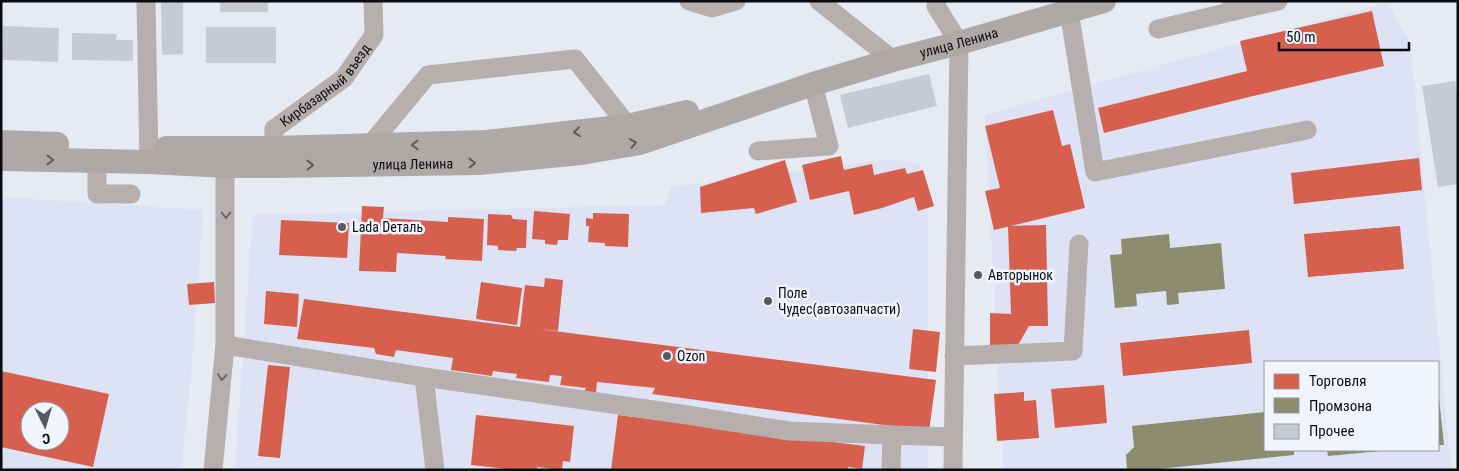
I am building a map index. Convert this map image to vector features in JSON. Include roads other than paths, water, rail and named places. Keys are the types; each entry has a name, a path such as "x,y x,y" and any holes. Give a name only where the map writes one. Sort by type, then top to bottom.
{"main road":[{"name":"улица Ленина","path":"1,142 149,155 273,156 479,163 581,153 640,142 813,84 1104,1"},
{"name":"улица Ленина","path":"273,156 370,146 487,142 628,126 813,84"},
{"name":"улица Ленина","path":"1,159 98,161 149,155"}],"street":[{"path":"146,1 149,155"},
{"name":"Кирбазарный въезд","path":"273,156 274,129 344,78 374,35 373,1"},
{"path":"689,1 712,8 736,1"},
{"path":"819,1 893,60"},
{"path":"937,1 936,6 959,43 953,470"},
{"path":"1158,28 1233,6 1278,1"},
{"path":"1069,11 1096,172 1307,130"},
{"path":"370,146 428,75 575,59 628,126"},
{"path":"758,151 828,146 813,84"},
{"path":"213,470 226,346 225,157"},
{"path":"98,161 97,194 131,194"},
{"path":"954,356 1073,351 1079,244"},
{"path":"226,346 789,431 952,437"},
{"path":"424,377 435,470"},
{"path":"891,470 892,435"}],"place":[{"name":"Lada Dеталь","path":"342,227"},
{"name":"Авторынок","path":"978,275"},
{"name":"Поле Чудес(автозапчасти)","path":"768,301"},
{"name":"Ozon","path":"667,356"}]}
